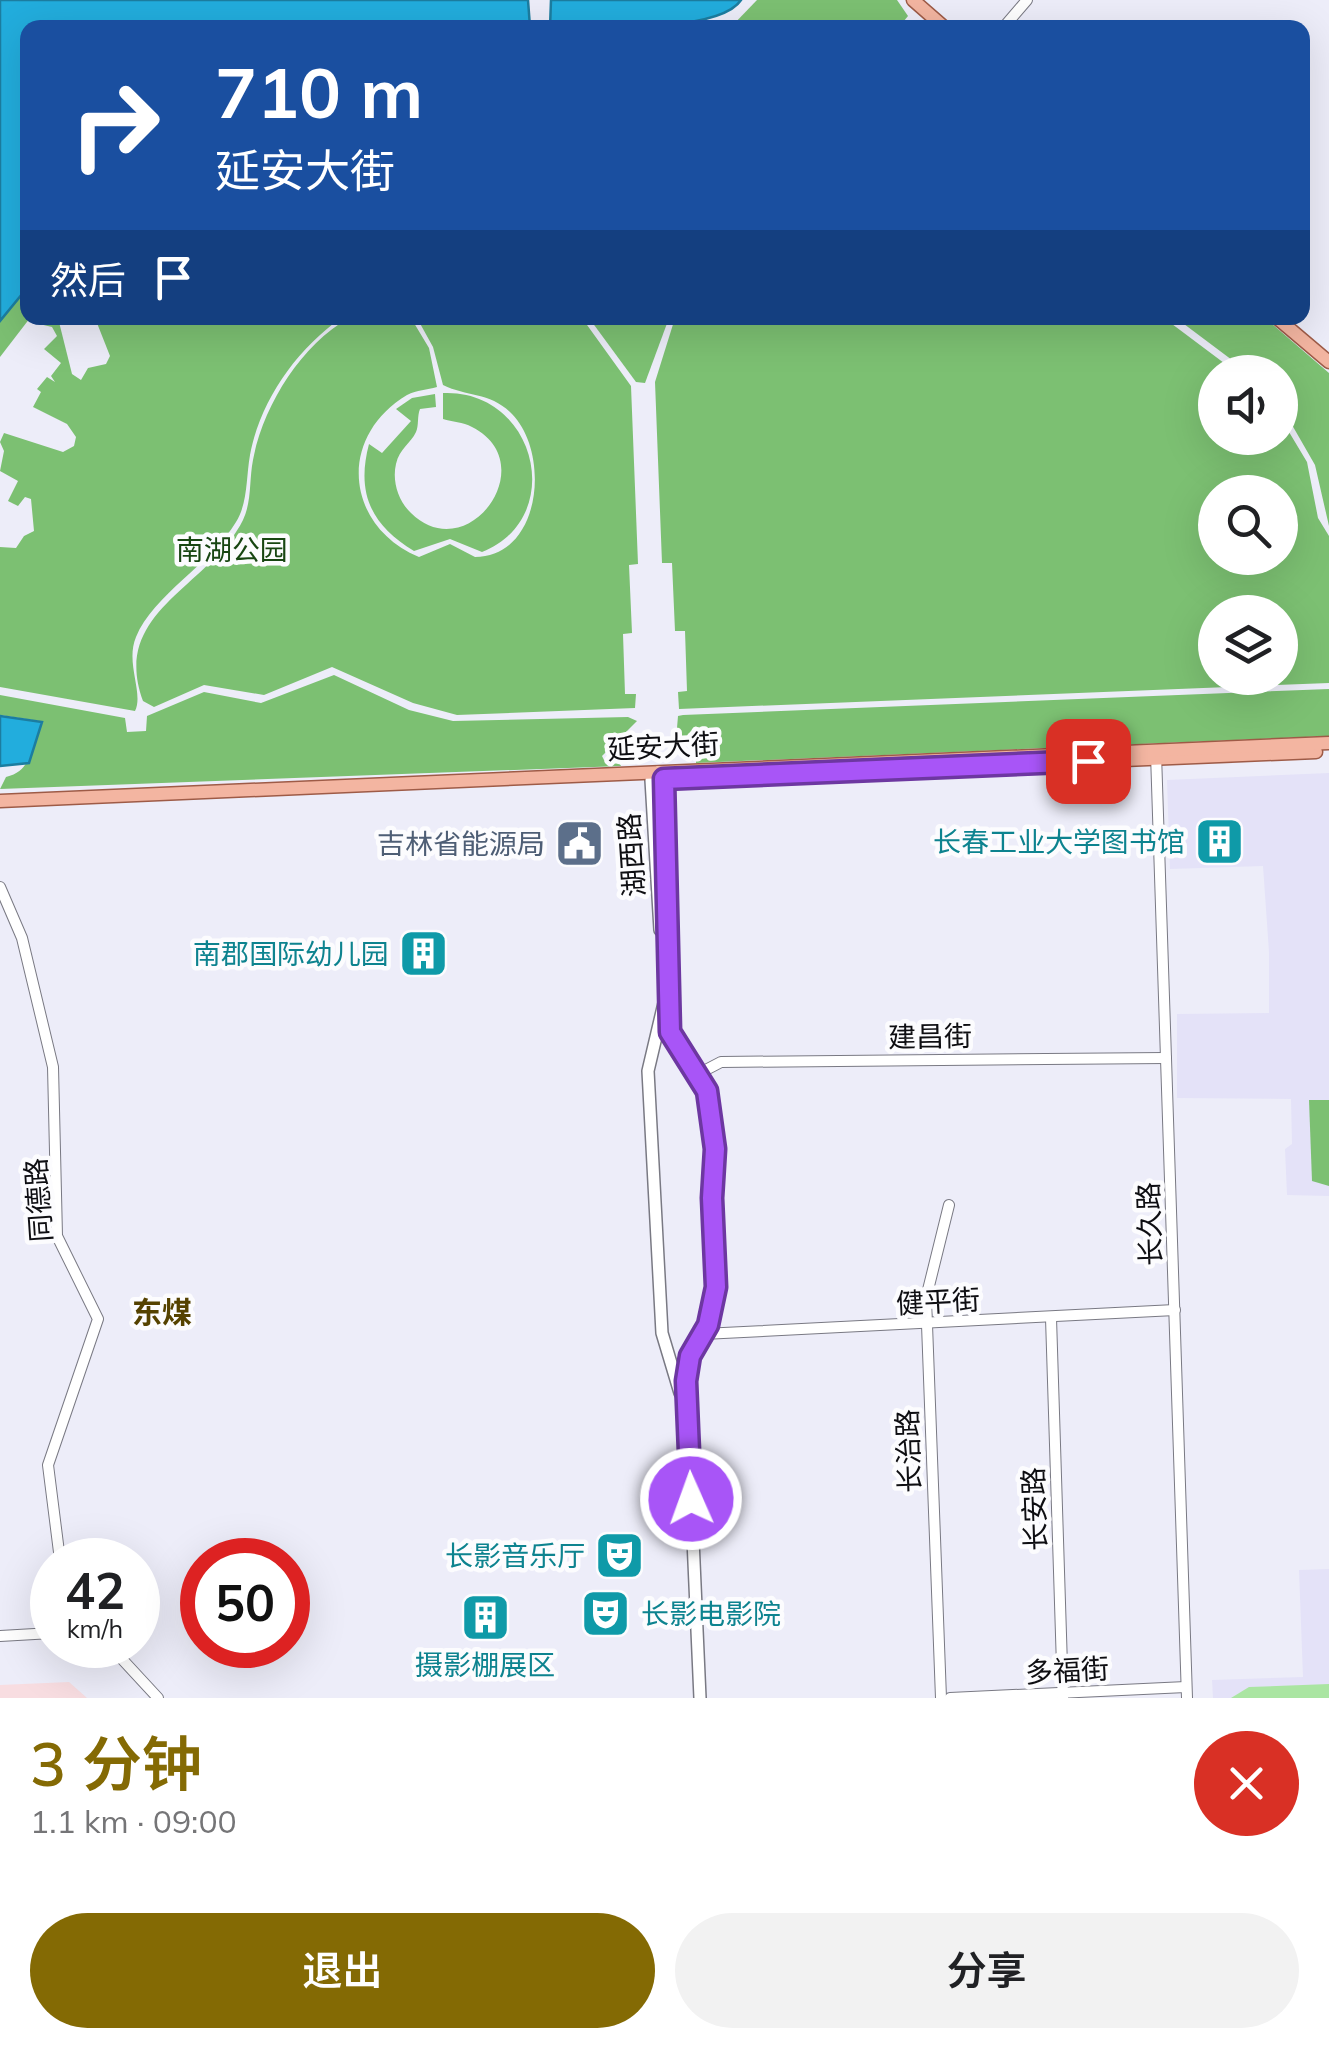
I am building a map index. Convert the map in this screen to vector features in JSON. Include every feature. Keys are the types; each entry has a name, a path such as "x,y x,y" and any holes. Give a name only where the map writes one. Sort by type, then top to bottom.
{"main road":[{"path":"914,0 937,20"},
{"path":"926,0 948,20"},
{"path":"1286,325 1329,362"},
{"path":"1298,325 1329,352"},
{"name":"延安大街","path":"0,804 658,777 1329,742"},
{"name":"延安大街","path":"1156,753 1329,751"},
{"name":"湖西路","path":"658,777 670,1032 698,1074 712,1109 715,1149 712,1198 716,1287 703,1334 690,1356 686,1381 696,1698"},
{"name":"湖西路","path":"658,777 664,1010 648,1070 655,1145 662,1333 680,1389 696,1698"}],"street":[{"path":"1010,20 1027,0"},
{"name":"长久路","path":"1156,753 1186,1693"},
{"name":"同德路","path":"0,888 22,938 53,1067 57,1236 98,1319 48,1465 57,1538"},
{"name":"建昌街","path":"698,1074 721,1062 1166,1058"},
{"name":"长治路","path":"941,1698 926,1324 929,1273 949,1204"},
{"name":"健平街","path":"703,1334 1175,1310"},
{"name":"长安路","path":"1050,1318 1063,1695"},
{"path":"0,1636 30,1634"},
{"path":"130,1668 158,1698"},
{"name":"多福街","path":"950,1698 1186,1693"}],"shaded area":[{"path":"1329,773 1329,1196 1287,1195 1285,1149 1292,1144 1291,1099 1177,1098 1177,1014 1269,1013 1269,952 1263,866 1170,869 1167,780"},
{"path":"1329,1569 1329,1698 1213,1698 1212,1680 1303,1677 1299,1570"},
{"path":"69,1682 87,1698 0,1698 0,1685"}],"green space":[{"path":"757,0 897,0 908,16 905,20 738,20"},
{"path":"20,297 20,325 25,325 0,357 0,321"},
{"path":"44,325 60,325 72,374 81,380 88,368 106,364 110,356 98,325 332,325 295,361 271,396 255,435 245,498 236,522 212,552 155,607 136,637 132,657 135,711 0,687 0,547 16,548 24,536 34,531 31,499 25,497 18,506 8,501 18,481 0,471 4,451 0,442 4,433 63,452 74,446 76,437 67,424 33,407 41,392 37,389 47,377 55,382 51,376 61,363 44,349 57,336 52,327"},
{"name":"南湖公园","path":"339,325 415,325 429,348 437,387 407,395 384,413 369,434 359,480 364,503 376,525 394,543 419,557 450,544 475,557 497,552 514,540 526,522 535,477 532,453 524,432 504,407 443,385 433,347 421,325 587,325 631,386 638,564 629,565 632,633 623,634 625,694 636,694 635,708 457,715 413,703 332,667 264,695 204,685 154,707 143,701 136,670 140,644 151,622 228,544 243,520 265,419 300,361"},
{"path":"594,325 666,325 645,383 636,382"},
{"path":"673,325 1173,325 1213,355 1198,355 1198,455 1298,455 1298,447 1307,462 1318,518 1329,536 1329,683 1298,684 1298,595 1198,595 1198,688 679,709 678,692 687,691 685,631 675,631 672,563 662,563 655,382"},
{"path":"1185,325 1273,325 1329,373 1329,526 1315,465 1298,435 1298,355 1225,355"},
{"path":"443,393 475,397 500,411 519,433 530,458 532,486 525,512 509,535 482,552 450,539 414,551 377,519 366,493 369,444 382,453 411,421 396,409 412,398 435,394 436,407 420,409 416,432 398,459 395,477 399,497 411,513 433,527 455,528 474,520 490,504 499,485 501,464 492,443 472,427 443,419"},
{"path":"334,675 409,710 453,721 628,717 637,721 602,756 604,760 617,759 621,766 0,789 6,777 26,764 41,726 39,721 0,715 0,695 125,718 127,732 146,731 147,716 204,692 261,703"},
{"path":"1329,689 1329,736 696,763 696,744 676,740 678,716 683,715 1198,694 1298,695 1298,690"},
{"path":"1309,1100 1329,1100 1329,1186 1312,1181"},
{"path":"1329,1684 1329,1698 1231,1698 1249,1687"}],"water":[{"path":"0,0 528,0 529,20 20,20 20,297 0,321"},
{"path":"551,0 741,0 728,11 698,20 550,20"},
{"path":"0,716 42,722 29,763 0,766"}],"place":[{"name":"长春工业大学图书馆","path":"1220,841"},
{"name":"吉林省能源局","path":"580,843"},
{"name":"南郡国际幼儿园","path":"424,953"},
{"name":"长影音乐厅","path":"620,1555"},
{"name":"长影电影院","path":"606,1613"},
{"name":"摄影棚展区","path":"485,1617"}],"district":[{"name":"东煤","path":"162,1312"}],"route":[{"path":"691,1499 686,1381 690,1356 708,1325 716,1287 712,1198 715,1149 707,1091 670,1032 664,779 1088,761"}]}
